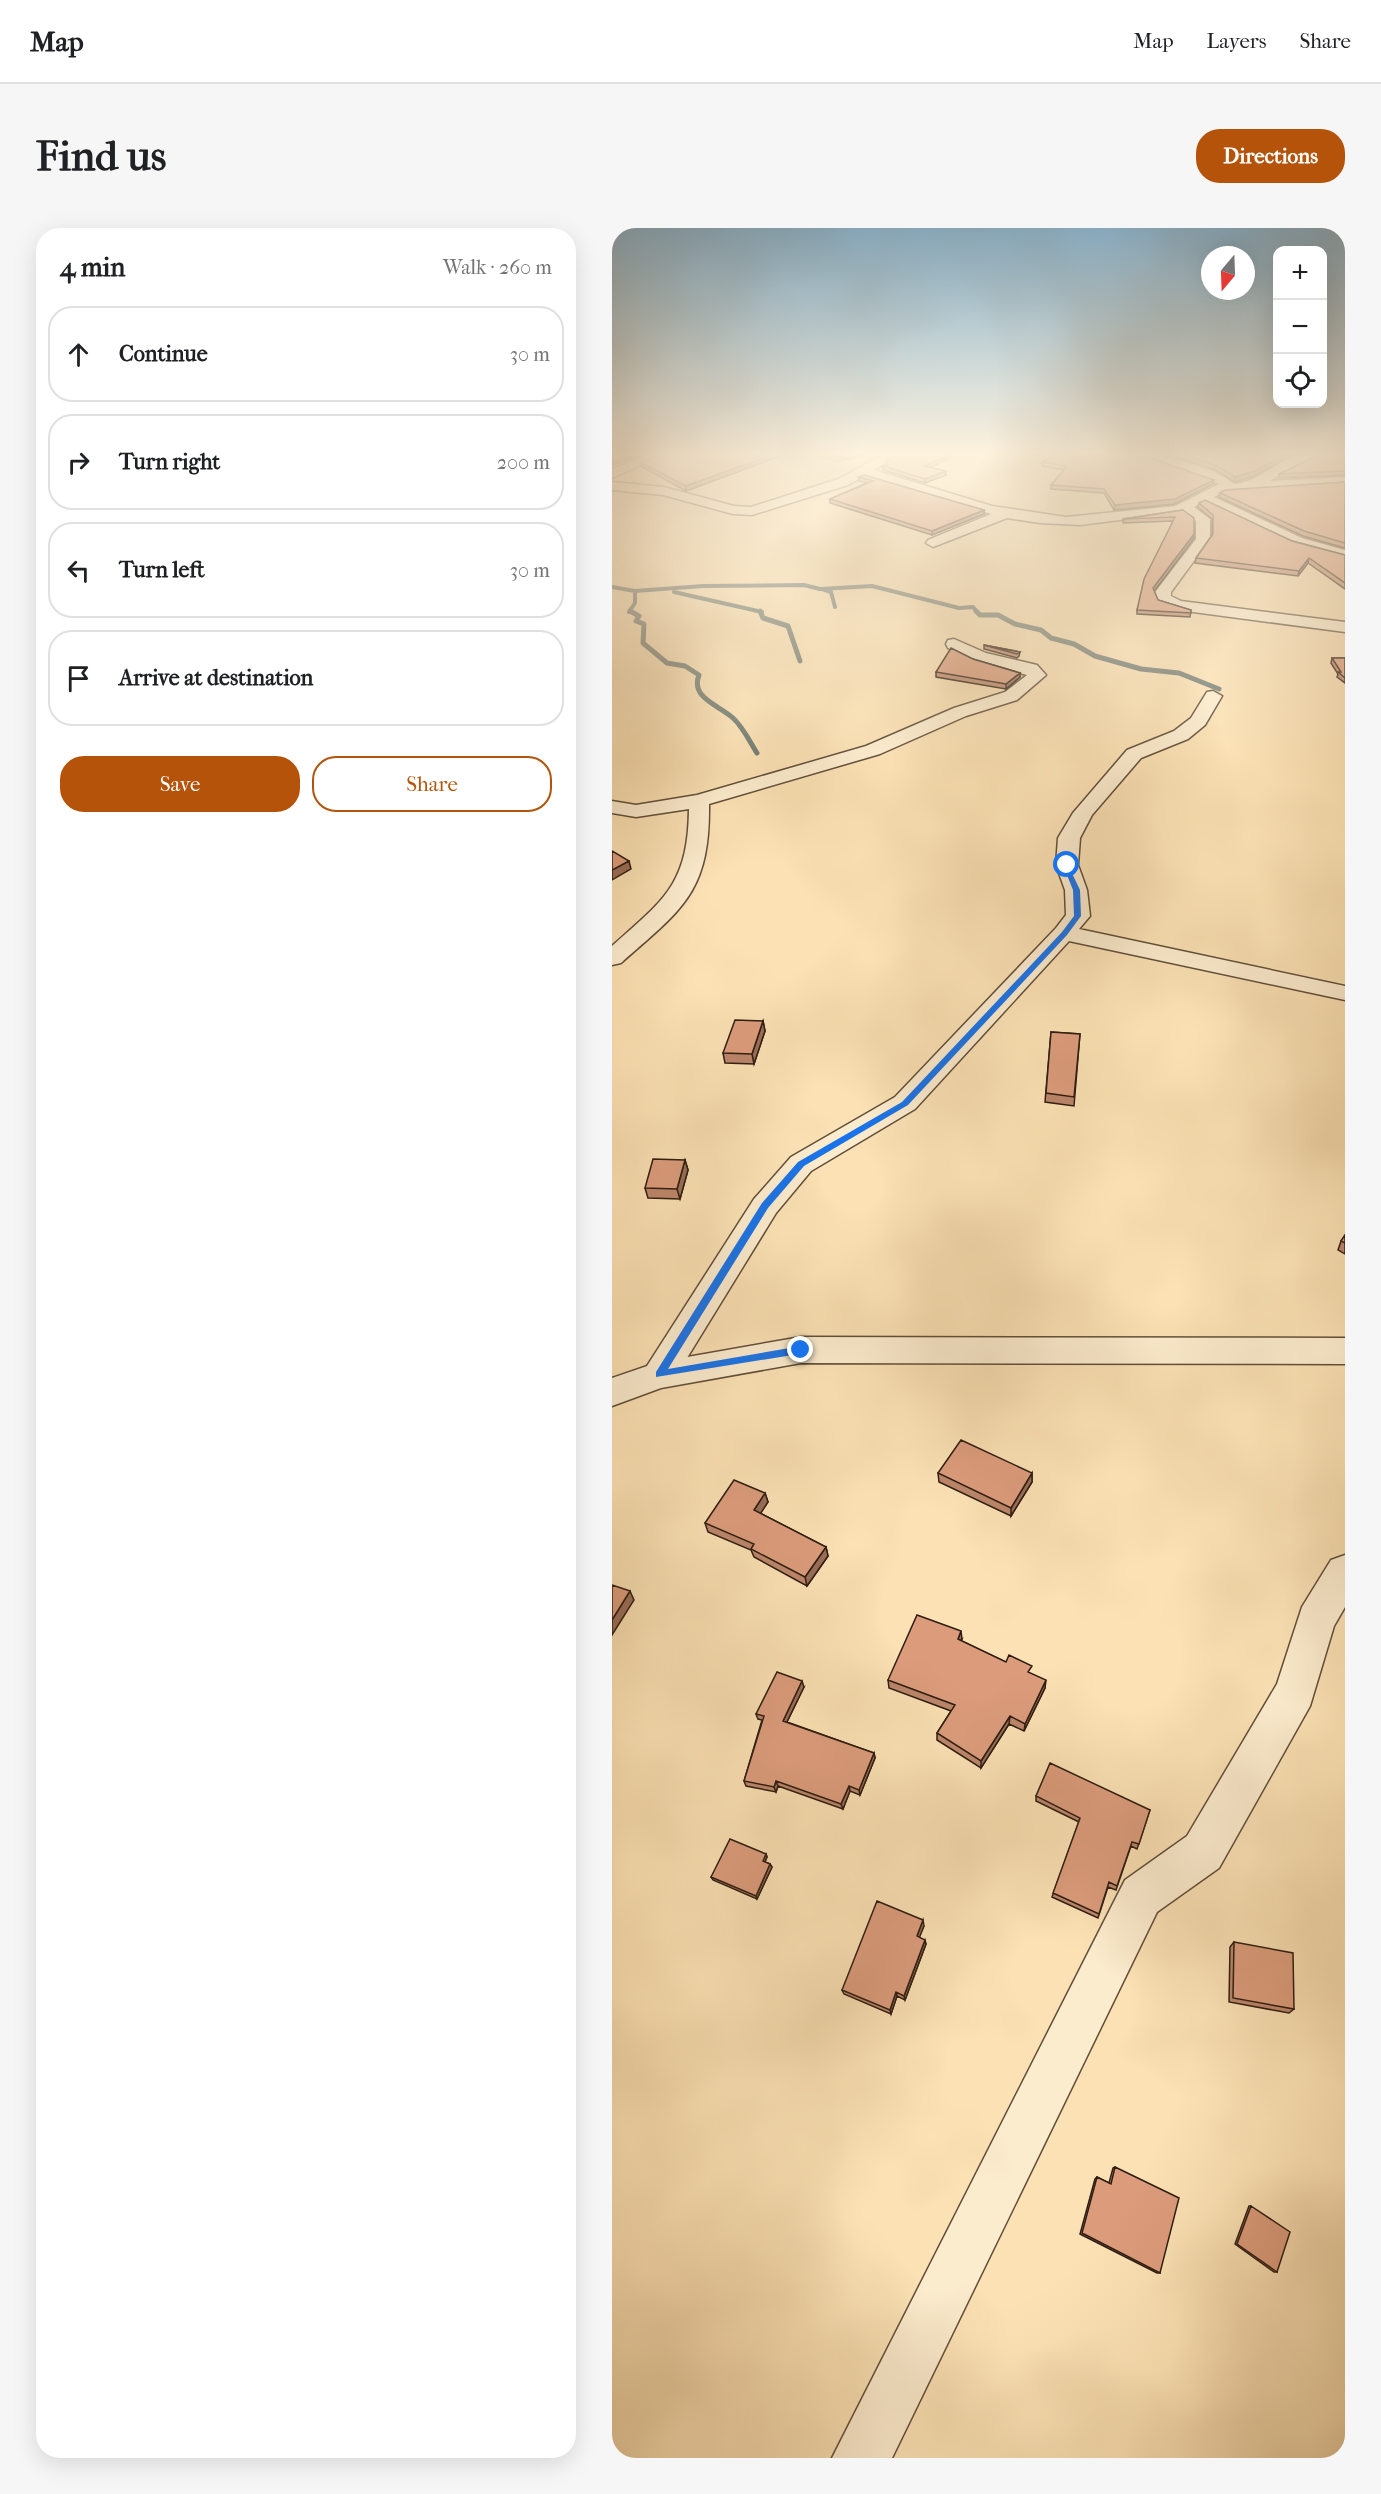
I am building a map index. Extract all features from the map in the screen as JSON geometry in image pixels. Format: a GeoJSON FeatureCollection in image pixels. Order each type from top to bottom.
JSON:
{"type":"FeatureCollection","features":[{"type":"Feature","properties":{"kind":"street"},"geometry":{"type":"LineString","coordinates":[[1189,557],[1163,592],[1164,599],[1179,605],[1345,627]]}},
{"type":"Feature","properties":{"kind":"street"},"geometry":{"type":"LineString","coordinates":[[612,807],[636,811],[699,801],[873,750],[960,712],[1011,696],[1037,675],[1031,669],[966,652],[954,644]]}},
{"type":"Feature","properties":{"kind":"street"},"geometry":{"type":"LineString","coordinates":[[659,1375],[765,1206],[801,1164],[905,1103],[1078,916],[1076,890],[1067,865],[1069,838],[1083,813],[1134,754],[1181,735],[1198,721],[1213,696]]}},
{"type":"Feature","properties":{"kind":"street"},"geometry":{"type":"LineString","coordinates":[[612,958],[675,901],[688,885],[696,864],[699,801]]}},
{"type":"Feature","properties":{"kind":"street"},"geometry":{"type":"LineString","coordinates":[[1064,933],[1345,993]]}},
{"type":"Feature","properties":{"kind":"street"},"geometry":{"type":"LineString","coordinates":[[612,1392],[659,1375],[801,1350],[1345,1351]]}},
{"type":"Feature","properties":{"kind":"street"},"geometry":{"type":"LineString","coordinates":[[861,2458],[1141,1896],[1203,1852],[1295,1692],[1316,1620],[1345,1572]]}},
{"type":"Feature","properties":{"kind":"building"},"geometry":{"type":"Polygon","coordinates":[[[1155,557],[1176,557],[1153,588],[1158,600],[1191,610],[1191,613],[1137,610],[1144,579],[1155,557]]]}},
{"type":"Feature","properties":{"kind":"building"},"geometry":{"type":"Polygon","coordinates":[[[1345,557],[1345,583],[1309,558],[1299,571],[1196,558],[1345,557]]]}},
{"type":"Feature","properties":{"kind":"building"},"geometry":{"type":"Polygon","coordinates":[[[984,645],[1020,652],[1017,654],[984,645]]]}},
{"type":"Feature","properties":{"kind":"building"},"geometry":{"type":"Polygon","coordinates":[[[951,648],[973,659],[1020,673],[1006,684],[936,672],[951,648]]]}},
{"type":"Feature","properties":{"kind":"building"},"geometry":{"type":"Polygon","coordinates":[[[1332,658],[1345,658],[1345,678],[1338,672],[1341,672],[1332,658]]]}},
{"type":"Feature","properties":{"kind":"building"},"geometry":{"type":"Polygon","coordinates":[[[612,851],[629,861],[612,870],[612,851]]]}},
{"type":"Feature","properties":{"kind":"building"},"geometry":{"type":"Polygon","coordinates":[[[735,1020],[763,1021],[752,1054],[723,1053],[735,1020]]]}},
{"type":"Feature","properties":{"kind":"building"},"geometry":{"type":"Polygon","coordinates":[[[1051,1032],[1080,1034],[1074,1097],[1046,1093],[1051,1032]]]}},
{"type":"Feature","properties":{"kind":"building"},"geometry":{"type":"Polygon","coordinates":[[[653,1159],[685,1160],[677,1189],[645,1188],[653,1159]]]}},
{"type":"Feature","properties":{"kind":"building"},"geometry":{"type":"Polygon","coordinates":[[[961,1440],[1032,1473],[1011,1508],[938,1473],[961,1440]]]}},
{"type":"Feature","properties":{"kind":"building"},"geometry":{"type":"Polygon","coordinates":[[[734,1480],[765,1493],[754,1510],[826,1547],[805,1577],[751,1549],[754,1544],[705,1523],[734,1480]]]}},
{"type":"Feature","properties":{"kind":"building"},"geometry":{"type":"Polygon","coordinates":[[[612,1585],[630,1591],[612,1620],[612,1585]]]}},
{"type":"Feature","properties":{"kind":"building"},"geometry":{"type":"Polygon","coordinates":[[[917,1615],[961,1631],[958,1639],[1006,1662],[1009,1655],[1032,1666],[1028,1672],[1046,1680],[1025,1724],[1010,1716],[981,1761],[937,1733],[955,1705],[888,1680],[917,1615]]]}},
{"type":"Feature","properties":{"kind":"building"},"geometry":{"type":"Polygon","coordinates":[[[777,1672],[802,1681],[783,1721],[874,1753],[859,1790],[849,1786],[841,1804],[776,1781],[774,1787],[744,1781],[764,1716],[756,1714],[777,1672]]]}},
{"type":"Feature","properties":{"kind":"building"},"geometry":{"type":"Polygon","coordinates":[[[1050,1763],[1150,1810],[1139,1844],[1132,1842],[1117,1886],[1109,1882],[1099,1914],[1053,1893],[1080,1818],[1036,1796],[1050,1763]]]}},
{"type":"Feature","properties":{"kind":"building"},"geometry":{"type":"Polygon","coordinates":[[[730,1839],[766,1854],[763,1861],[770,1864],[756,1896],[711,1877],[730,1839]]]}},
{"type":"Feature","properties":{"kind":"building"},"geometry":{"type":"Polygon","coordinates":[[[877,1901],[923,1920],[917,1936],[925,1940],[904,1996],[896,1992],[890,2010],[842,1990],[877,1901]]]}},
{"type":"Feature","properties":{"kind":"building"},"geometry":{"type":"Polygon","coordinates":[[[1234,1942],[1293,1953],[1294,2009],[1233,1998],[1234,1942]]]}},
{"type":"Feature","properties":{"kind":"building"},"geometry":{"type":"Polygon","coordinates":[[[1115,2167],[1179,2198],[1160,2273],[1082,2233],[1097,2177],[1111,2184],[1115,2167]]]}},
{"type":"Feature","properties":{"kind":"building"},"geometry":{"type":"Polygon","coordinates":[[[1251,2206],[1290,2232],[1277,2272],[1237,2244],[1251,2206]]]}},
{"type":"Feature","properties":{"kind":"waterway"},"geometry":{"type":"LineString","coordinates":[[635,591],[703,586],[804,585],[820,589],[872,586],[959,608],[973,607],[977,612]]}},
{"type":"Feature","properties":{"kind":"waterway"},"geometry":{"type":"LineString","coordinates":[[612,587],[635,591]]}},
{"type":"Feature","properties":{"kind":"waterway"},"geometry":{"type":"LineString","coordinates":[[822,589],[831,592],[835,607]]}},
{"type":"Feature","properties":{"kind":"waterway"},"geometry":{"type":"LineString","coordinates":[[629,612],[635,603],[635,591]]}},
{"type":"Feature","properties":{"kind":"waterway"},"geometry":{"type":"LineString","coordinates":[[674,592],[760,612]]}},
{"type":"Feature","properties":{"kind":"waterway"},"geometry":{"type":"LineString","coordinates":[[630,611],[639,616],[636,621],[644,624],[643,643],[667,663],[685,666],[699,675],[697,683],[702,695],[737,722],[757,753]]}},
{"type":"Feature","properties":{"kind":"waterway"},"geometry":{"type":"LineString","coordinates":[[760,612],[763,618],[788,626],[800,661]]}},
{"type":"Feature","properties":{"kind":"waterway"},"geometry":{"type":"LineString","coordinates":[[977,612],[980,615],[998,615],[1015,624],[1041,630],[1051,638],[1074,644],[1095,656],[1141,669],[1179,673],[1219,689]]}},
{"type":"Feature","properties":{"kind":"route"},"geometry":{"type":"LineString","coordinates":[[801,1350],[659,1375],[765,1206],[801,1164],[905,1103],[1078,916],[1076,890],[1067,865]]}}]}
